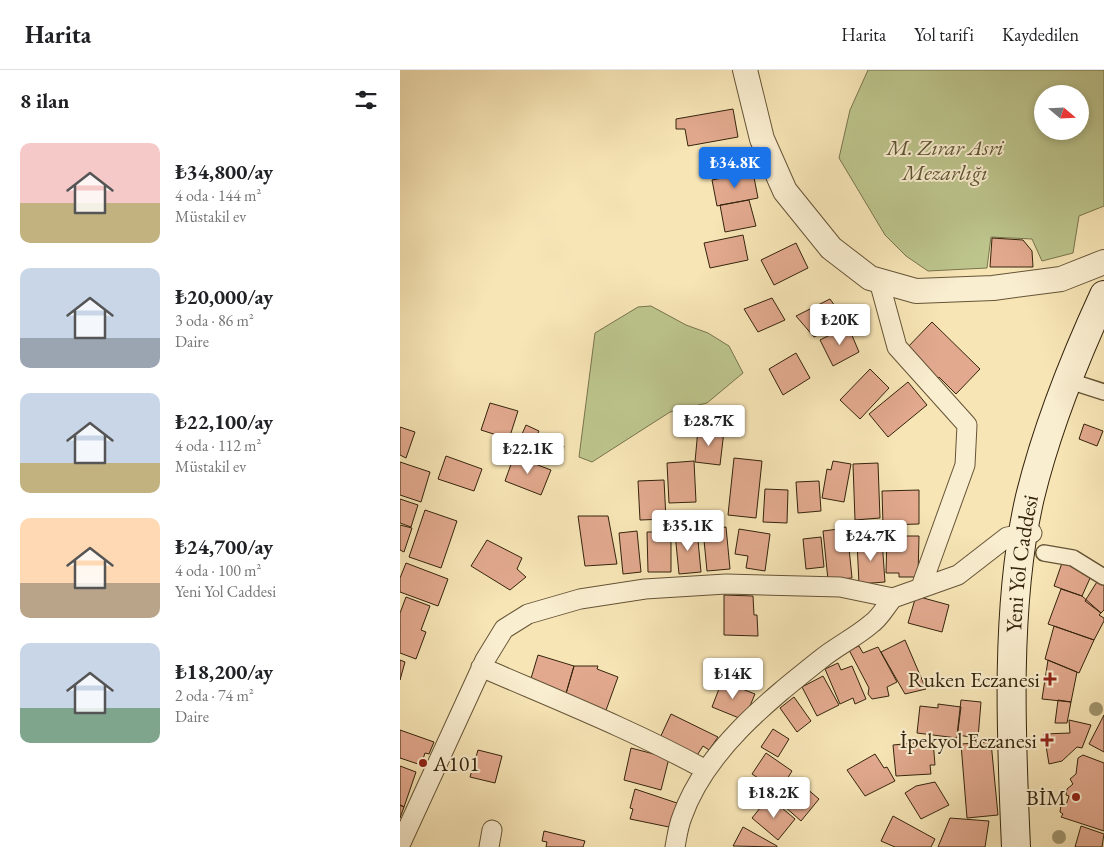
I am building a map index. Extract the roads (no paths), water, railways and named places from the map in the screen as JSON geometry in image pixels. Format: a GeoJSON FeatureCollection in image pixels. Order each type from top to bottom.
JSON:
{"type":"FeatureCollection","features":[{"type":"Feature","properties":{"kind":"main road","name":"Yeni Yol Caddesi"},"geometry":{"type":"LineString","coordinates":[[1027,847],[1022,633],[1034,540],[1030,497],[1052,423],[1076,356],[1104,295]]}},
{"type":"Feature","properties":{"kind":"main road","name":"Yeni Yol Caddesi"},"geometry":{"type":"LineString","coordinates":[[1016,847],[1013,657],[1034,540],[1067,419],[1092,388],[1104,323]]}},
{"type":"Feature","properties":{"kind":"street"},"geometry":{"type":"LineString","coordinates":[[745,70],[762,139],[785,191],[831,248],[870,278],[916,291],[993,288],[1061,279],[1104,262]]}},
{"type":"Feature","properties":{"kind":"street"},"geometry":{"type":"LineString","coordinates":[[879,281],[897,347],[967,425],[965,465],[921,587]]}},
{"type":"Feature","properties":{"kind":"street"},"geometry":{"type":"LineString","coordinates":[[675,847],[681,818],[706,770],[764,707],[823,657],[873,624],[893,598],[958,574],[1007,537],[1034,540],[1073,558],[1104,577]]}},
{"type":"Feature","properties":{"kind":"street"},"geometry":{"type":"LineString","coordinates":[[400,845],[482,667],[504,629],[528,614],[580,599],[645,588],[726,584],[840,587],[893,598]]}},
{"type":"Feature","properties":{"kind":"street"},"geometry":{"type":"LineString","coordinates":[[482,667],[542,694],[564,701],[666,748],[706,770]]}},
{"type":"Feature","properties":{"kind":"place","name":"Ruken Eczanesi"},"geometry":{"type":"Point","coordinates":[1050,679]}},
{"type":"Feature","properties":{"kind":"place","name":"İpekyol Eczanesi"},"geometry":{"type":"Point","coordinates":[1047,740]}},
{"type":"Feature","properties":{"kind":"place","name":"A101"},"geometry":{"type":"Point","coordinates":[423,763]}},
{"type":"Feature","properties":{"kind":"place","name":"BİM"},"geometry":{"type":"Point","coordinates":[1076,797]}},
{"type":"Feature","properties":{"kind":"park label","name":"M. Zırar Asri Mezarlığı"},"geometry":{"type":"Point","coordinates":[945,160]}}]}
